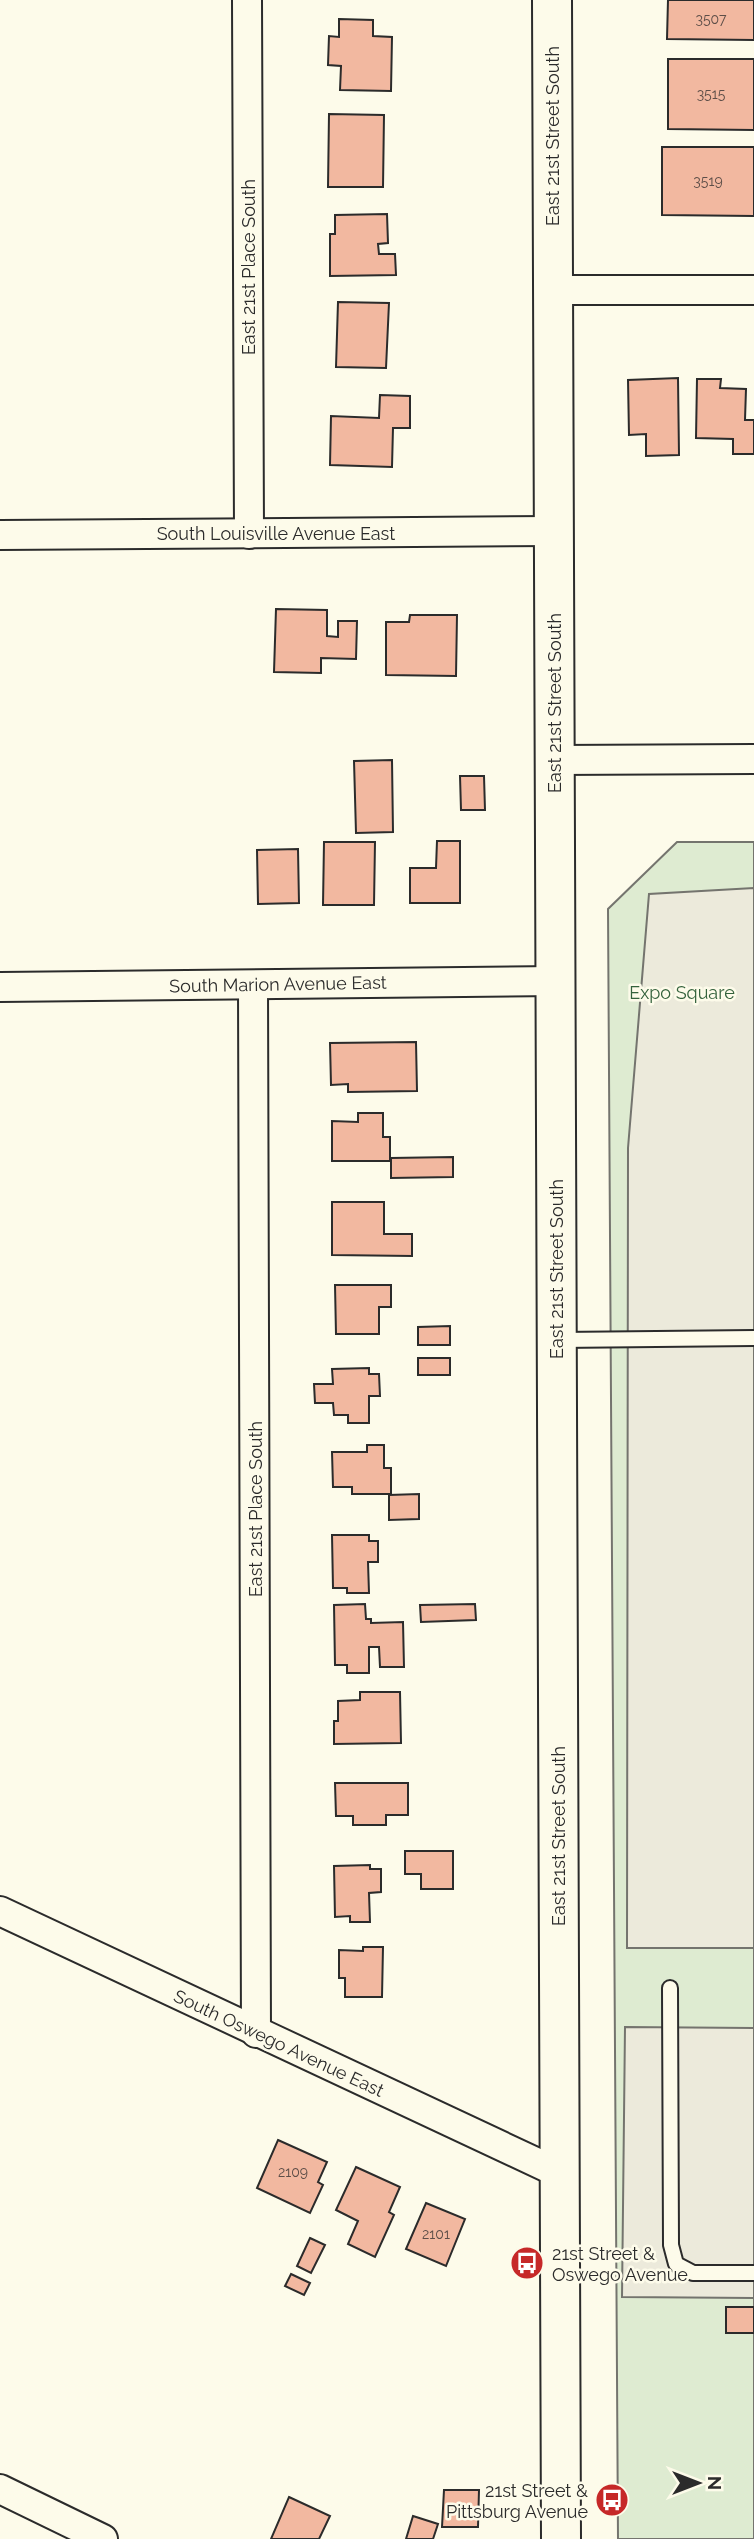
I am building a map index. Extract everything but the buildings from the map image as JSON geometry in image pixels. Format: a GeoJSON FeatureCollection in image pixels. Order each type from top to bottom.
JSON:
{"type":"FeatureCollection","features":[{"type":"Feature","properties":{"kind":"main road","name":"East 21st Street South"},"geometry":{"type":"LineString","coordinates":[[552,0],[561,2539]]}},
{"type":"Feature","properties":{"kind":"street","name":"East 21st Place South"},"geometry":{"type":"LineString","coordinates":[[247,0],[249,534]]}},
{"type":"Feature","properties":{"kind":"street"},"geometry":{"type":"LineString","coordinates":[[552,290],[754,290]]}},
{"type":"Feature","properties":{"kind":"street","name":"South Louisville Avenue East"},"geometry":{"type":"LineString","coordinates":[[0,535],[553,531]]}},
{"type":"Feature","properties":{"kind":"street"},"geometry":{"type":"LineString","coordinates":[[555,760],[754,759]]}},
{"type":"Feature","properties":{"kind":"street","name":"South Marion Avenue East"},"geometry":{"type":"LineString","coordinates":[[0,987],[556,981]]}},
{"type":"Feature","properties":{"kind":"street","name":"East 21st Place South"},"geometry":{"type":"LineString","coordinates":[[253,985],[256,2033]]}},
{"type":"Feature","properties":{"kind":"street","name":"South Oswego Avenue East"},"geometry":{"type":"LineString","coordinates":[[0,1911],[559,2173]]}},
{"type":"Feature","properties":{"kind":"street"},"geometry":{"type":"LineString","coordinates":[[0,2489],[103,2539]]}},
{"type":"Feature","properties":{"kind":"lane"},"geometry":{"type":"LineString","coordinates":[[557,1340],[754,1338]]}},
{"type":"Feature","properties":{"kind":"lane"},"geometry":{"type":"LineString","coordinates":[[670,1988],[671,2245],[676,2264],[693,2273],[754,2273]]}},
{"type":"Feature","properties":{"kind":"green space","name":"Expo Square"},"geometry":{"type":"Polygon","coordinates":[[[677,842],[754,842],[754,2539],[618,2539],[608,909],[677,842]]]}},
{"type":"Feature","properties":{"kind":"shaded area"},"geometry":{"type":"Polygon","coordinates":[[[754,888],[754,1948],[627,1948],[628,1148],[649,894],[754,888]]]}},
{"type":"Feature","properties":{"kind":"shaded area"},"geometry":{"type":"Polygon","coordinates":[[[625,2027],[754,2028],[754,2298],[622,2297],[625,2027]]]}},
{"type":"Feature","properties":{"kind":"place","name":"21st Street & Oswego Avenue"},"geometry":{"type":"Point","coordinates":[527,2263]}},
{"type":"Feature","properties":{"kind":"place","name":"21st Street & Pittsburg Avenue"},"geometry":{"type":"Point","coordinates":[612,2500]}}]}
